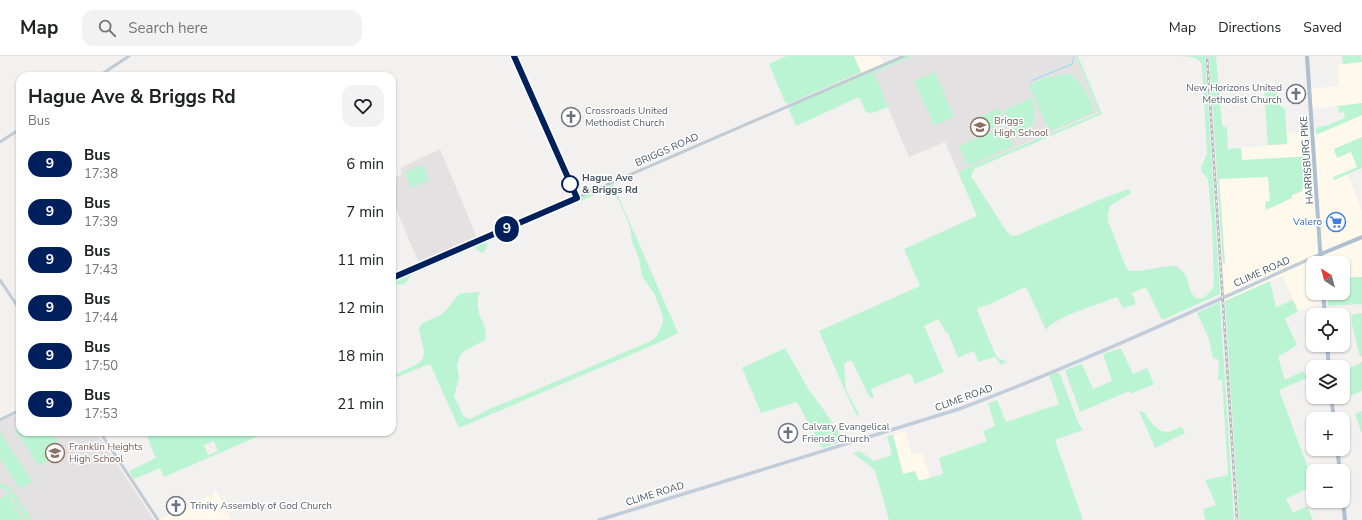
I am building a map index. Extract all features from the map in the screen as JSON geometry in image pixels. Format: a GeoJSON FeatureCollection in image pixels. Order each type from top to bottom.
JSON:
{"type":"FeatureCollection","features":[{"type":"Feature","properties":{"kind":"main road","name":"HARRISBURG PIKE"},"geometry":{"type":"LineString","coordinates":[[1307,56],[1321,254]]}},
{"type":"Feature","properties":{"kind":"main road"},"geometry":{"type":"LineString","coordinates":[[1321,254],[1362,237]]}},
{"type":"Feature","properties":{"kind":"main road","name":"CLIME ROAD"},"geometry":{"type":"LineString","coordinates":[[599,520],[958,409],[1172,320],[1321,254]]}},
{"type":"Feature","properties":{"kind":"main road"},"geometry":{"type":"LineString","coordinates":[[1344,508],[1345,520]]}},
{"type":"Feature","properties":{"kind":"street"},"geometry":{"type":"LineString","coordinates":[[105,72],[129,56]]}},
{"type":"Feature","properties":{"kind":"street"},"geometry":{"type":"LineString","coordinates":[[514,56],[577,198]]}},
{"type":"Feature","properties":{"kind":"street","name":"BRIGGS ROAD"},"geometry":{"type":"LineString","coordinates":[[396,276],[904,56]]}},
{"type":"Feature","properties":{"kind":"street"},"geometry":{"type":"LineString","coordinates":[[0,142],[16,132]]}},
{"type":"Feature","properties":{"kind":"street"},"geometry":{"type":"LineString","coordinates":[[0,280],[16,304]]}},
{"type":"Feature","properties":{"kind":"street"},"geometry":{"type":"LineString","coordinates":[[0,420],[16,412]]}},
{"type":"Feature","properties":{"kind":"street"},"geometry":{"type":"LineString","coordinates":[[103,436],[158,520]]}},
{"type":"Feature","properties":{"kind":"shaded area"},"geometry":{"type":"Polygon","coordinates":[[[854,56],[880,56],[884,66],[863,75],[854,56]]]}},
{"type":"Feature","properties":{"kind":"shaded area","name":"Briggs High School"},"geometry":{"type":"Polygon","coordinates":[[[913,56],[1076,56],[1099,112],[958,172],[945,142],[909,157],[873,73],[913,56]]]}},
{"type":"Feature","properties":{"kind":"shaded area"},"geometry":{"type":"Polygon","coordinates":[[[1362,62],[1362,103],[1309,109],[1307,89],[1339,86],[1337,65],[1362,62]]]}},
{"type":"Feature","properties":{"kind":"shaded area"},"geometry":{"type":"Polygon","coordinates":[[[1362,115],[1362,137],[1334,149],[1351,152],[1357,167],[1334,179],[1348,174],[1362,211],[1362,277],[1350,277],[1350,256],[1306,256],[1306,300],[1328,300],[1298,311],[1283,276],[1225,301],[1223,263],[1225,263],[1219,179],[1268,177],[1270,201],[1292,198],[1292,195],[1302,191],[1242,160],[1241,148],[1287,144],[1287,133],[1315,131],[1316,134],[1362,115]]]}},
{"type":"Feature","properties":{"kind":"shaded area"},"geometry":{"type":"Polygon","coordinates":[[[440,149],[478,240],[420,265],[396,209],[396,177],[402,174],[400,168],[440,149]]]}},
{"type":"Feature","properties":{"kind":"shaded area","name":"Franklin Heights High School"},"geometry":{"type":"Polygon","coordinates":[[[16,414],[16,436],[99,436],[154,520],[0,520],[0,422],[16,414]]]}},
{"type":"Feature","properties":{"kind":"shaded area"},"geometry":{"type":"Polygon","coordinates":[[[905,431],[912,454],[922,452],[930,477],[919,481],[903,474],[893,435],[905,431]]]}},
{"type":"Feature","properties":{"kind":"shaded area"},"geometry":{"type":"Polygon","coordinates":[[[216,490],[231,520],[159,520],[211,495],[216,490]]]}},
{"type":"Feature","properties":{"kind":"green space"},"geometry":{"type":"Polygon","coordinates":[[[787,56],[854,56],[861,72],[788,104],[785,102],[769,64],[787,56]]]}},
{"type":"Feature","properties":{"kind":"green space"},"geometry":{"type":"Polygon","coordinates":[[[907,56],[913,56],[874,73],[888,107],[872,113],[866,112],[859,97],[796,126],[789,110],[790,107],[907,56]]]}},
{"type":"Feature","properties":{"kind":"green space"},"geometry":{"type":"Polygon","coordinates":[[[1076,56],[1078,56],[1102,114],[974,169],[971,176],[1007,232],[1012,236],[1018,235],[1101,199],[1129,189],[1131,193],[1110,206],[1108,214],[1108,221],[1126,267],[1129,271],[1135,271],[1176,266],[1181,269],[1186,276],[1193,295],[1199,299],[1202,298],[1211,291],[1214,285],[1212,222],[1208,179],[1201,171],[1201,167],[1207,154],[1202,65],[1196,58],[1180,56],[1205,56],[1220,294],[1162,320],[1146,287],[1132,293],[1136,304],[1123,308],[1117,297],[1068,315],[1051,325],[1046,330],[1025,287],[990,304],[978,308],[977,310],[995,354],[998,358],[1007,362],[1001,365],[995,357],[978,362],[974,351],[958,358],[948,333],[938,319],[924,326],[944,372],[915,384],[910,373],[871,389],[874,397],[870,398],[852,361],[848,361],[844,364],[846,390],[859,414],[857,416],[819,331],[920,286],[904,249],[977,216],[958,172],[1099,113],[1076,56]]]}},
{"type":"Feature","properties":{"kind":"green space"},"geometry":{"type":"Polygon","coordinates":[[[1209,56],[1216,56],[1222,125],[1227,128],[1228,149],[1241,148],[1242,160],[1311,156],[1313,185],[1303,187],[1302,191],[1292,195],[1292,198],[1266,210],[1265,202],[1270,201],[1268,177],[1219,179],[1225,263],[1223,263],[1209,56]]]}},
{"type":"Feature","properties":{"kind":"green space"},"geometry":{"type":"Polygon","coordinates":[[[1342,56],[1361,56],[1362,62],[1343,64],[1342,56]]]}},
{"type":"Feature","properties":{"kind":"green space"},"geometry":{"type":"Polygon","coordinates":[[[935,72],[954,117],[934,125],[914,81],[935,72]]]}},
{"type":"Feature","properties":{"kind":"green space"},"geometry":{"type":"Polygon","coordinates":[[[1066,74],[1072,75],[1083,87],[1091,102],[1094,112],[1053,130],[1047,127],[1029,85],[1044,78],[1066,74]]]}},
{"type":"Feature","properties":{"kind":"green space"},"geometry":{"type":"Polygon","coordinates":[[[1276,90],[1277,103],[1285,109],[1287,144],[1268,145],[1264,91],[1276,90]]]}},
{"type":"Feature","properties":{"kind":"green space"},"geometry":{"type":"Polygon","coordinates":[[[1032,98],[1035,111],[1033,122],[1027,131],[1016,138],[1005,112],[1006,109],[1032,98]]]}},
{"type":"Feature","properties":{"kind":"green space"},"geometry":{"type":"Polygon","coordinates":[[[1362,103],[1362,115],[1316,135],[1316,129],[1318,127],[1328,125],[1345,118],[1344,112],[1339,113],[1338,106],[1362,103]]]}},
{"type":"Feature","properties":{"kind":"green space"},"geometry":{"type":"Polygon","coordinates":[[[999,108],[1005,123],[985,131],[979,117],[999,108]]]}},
{"type":"Feature","properties":{"kind":"green space"},"geometry":{"type":"Polygon","coordinates":[[[1004,126],[1013,146],[968,166],[959,146],[1004,126]]]}},
{"type":"Feature","properties":{"kind":"green space"},"geometry":{"type":"Polygon","coordinates":[[[1362,137],[1362,168],[1334,180],[1333,177],[1357,167],[1351,152],[1337,158],[1334,149],[1362,137]]]}},
{"type":"Feature","properties":{"kind":"green space"},"geometry":{"type":"Polygon","coordinates":[[[423,165],[429,180],[411,188],[405,172],[423,165]]]}},
{"type":"Feature","properties":{"kind":"green space"},"geometry":{"type":"Polygon","coordinates":[[[613,184],[678,333],[658,343],[459,428],[430,364],[396,377],[396,374],[419,363],[423,358],[424,352],[419,329],[421,324],[442,314],[458,295],[463,293],[480,292],[478,306],[486,334],[485,340],[464,351],[460,356],[457,365],[459,378],[454,396],[463,415],[470,419],[489,409],[649,342],[656,337],[663,323],[663,317],[655,295],[642,276],[639,259],[632,241],[630,227],[619,201],[610,191],[604,191],[487,242],[485,251],[482,253],[475,248],[471,249],[411,275],[403,284],[396,284],[396,278],[410,273],[613,184]]]}},
{"type":"Feature","properties":{"kind":"green space"},"geometry":{"type":"Polygon","coordinates":[[[1350,277],[1362,277],[1362,312],[1361,304],[1328,306],[1328,300],[1350,300],[1350,277]]]}},
{"type":"Feature","properties":{"kind":"green space"},"geometry":{"type":"Polygon","coordinates":[[[1270,281],[1276,307],[1293,300],[1298,311],[1285,319],[1297,345],[1278,357],[1285,380],[1303,371],[1306,378],[1279,390],[1307,464],[1306,489],[1286,499],[1293,513],[1306,506],[1313,520],[1239,520],[1225,301],[1270,281]]]}},
{"type":"Feature","properties":{"kind":"green space"},"geometry":{"type":"Polygon","coordinates":[[[1220,302],[1234,520],[1205,520],[1203,509],[1216,505],[1205,480],[1228,475],[1222,379],[1218,380],[1219,360],[1213,358],[1209,339],[1197,313],[1220,302]]]}},
{"type":"Feature","properties":{"kind":"green space"},"geometry":{"type":"Polygon","coordinates":[[[1362,313],[1362,356],[1360,357],[1352,324],[1352,315],[1362,313]]]}},
{"type":"Feature","properties":{"kind":"green space"},"geometry":{"type":"Polygon","coordinates":[[[785,348],[809,390],[844,441],[822,448],[797,402],[761,413],[742,368],[785,348]]]}},
{"type":"Feature","properties":{"kind":"green space"},"geometry":{"type":"Polygon","coordinates":[[[1121,348],[1133,374],[1147,368],[1154,384],[1131,394],[1129,391],[1080,412],[1065,370],[1082,364],[1093,389],[1112,381],[1103,354],[1121,348]]]}},
{"type":"Feature","properties":{"kind":"green space"},"geometry":{"type":"Polygon","coordinates":[[[1362,362],[1362,391],[1350,396],[1350,368],[1362,362]]]}},
{"type":"Feature","properties":{"kind":"green space"},"geometry":{"type":"Polygon","coordinates":[[[1056,373],[1060,374],[1078,422],[1083,430],[1055,440],[1083,520],[889,520],[875,470],[853,453],[859,451],[874,461],[892,455],[887,436],[893,435],[903,474],[915,471],[919,481],[943,474],[939,458],[987,441],[983,431],[995,426],[988,403],[997,400],[1006,422],[1059,404],[1049,375],[1056,373]]]}},
{"type":"Feature","properties":{"kind":"green space"},"geometry":{"type":"Polygon","coordinates":[[[1139,411],[1144,412],[1153,425],[1161,431],[1169,432],[1182,427],[1185,433],[1155,448],[1139,411]]]}},
{"type":"Feature","properties":{"kind":"green space"},"geometry":{"type":"Polygon","coordinates":[[[1362,411],[1362,432],[1361,432],[1355,414],[1362,411]]]}},
{"type":"Feature","properties":{"kind":"green space"},"geometry":{"type":"Polygon","coordinates":[[[0,432],[32,481],[20,489],[0,458],[0,432]]]}},
{"type":"Feature","properties":{"kind":"green space"},"geometry":{"type":"Polygon","coordinates":[[[20,436],[54,436],[63,451],[39,466],[20,436]]]}},
{"type":"Feature","properties":{"kind":"green space"},"geometry":{"type":"Polygon","coordinates":[[[147,436],[259,436],[164,477],[160,468],[134,479],[129,471],[156,458],[147,436]],[[214,441],[204,445],[208,455],[218,451],[214,441]]]}},
{"type":"Feature","properties":{"kind":"green space"},"geometry":{"type":"Polygon","coordinates":[[[0,483],[11,489],[32,520],[27,520],[8,492],[0,487],[0,483]]]}},
{"type":"Feature","properties":{"kind":"green space"},"geometry":{"type":"Polygon","coordinates":[[[7,494],[24,520],[0,520],[0,499],[7,494]]]}},
{"type":"Feature","properties":{"kind":"waterway"},"geometry":{"type":"LineString","coordinates":[[1031,81],[1072,64],[1074,58],[1073,56]]}},
{"type":"Feature","properties":{"kind":"railway"},"geometry":{"type":"LineString","coordinates":[[1207,56],[1237,520]]}},
{"type":"Feature","properties":{"kind":"bus line","name":"9"},"geometry":{"type":"LineString","coordinates":[[396,276],[577,198],[514,56]]}},
{"type":"Feature","properties":{"kind":"place","name":"New Horizons United Methodist Church"},"geometry":{"type":"Point","coordinates":[1296,94]}},
{"type":"Feature","properties":{"kind":"place","name":"Crossroads United Methodist Church"},"geometry":{"type":"Point","coordinates":[571,117]}},
{"type":"Feature","properties":{"kind":"place","name":"Briggs High School"},"geometry":{"type":"Point","coordinates":[980,127]}},
{"type":"Feature","properties":{"kind":"place","name":"Hague Ave & Briggs Rd"},"geometry":{"type":"Point","coordinates":[570,184]}},
{"type":"Feature","properties":{"kind":"place","name":"Valero"},"geometry":{"type":"Point","coordinates":[1336,222]}},
{"type":"Feature","properties":{"kind":"place","name":"Calvary Evangelical Friends Church"},"geometry":{"type":"Point","coordinates":[788,433]}},
{"type":"Feature","properties":{"kind":"place","name":"Franklin Heights High School"},"geometry":{"type":"Point","coordinates":[55,453]}},
{"type":"Feature","properties":{"kind":"place","name":"Trinity Assembly of God Church"},"geometry":{"type":"Point","coordinates":[176,506]}}]}
